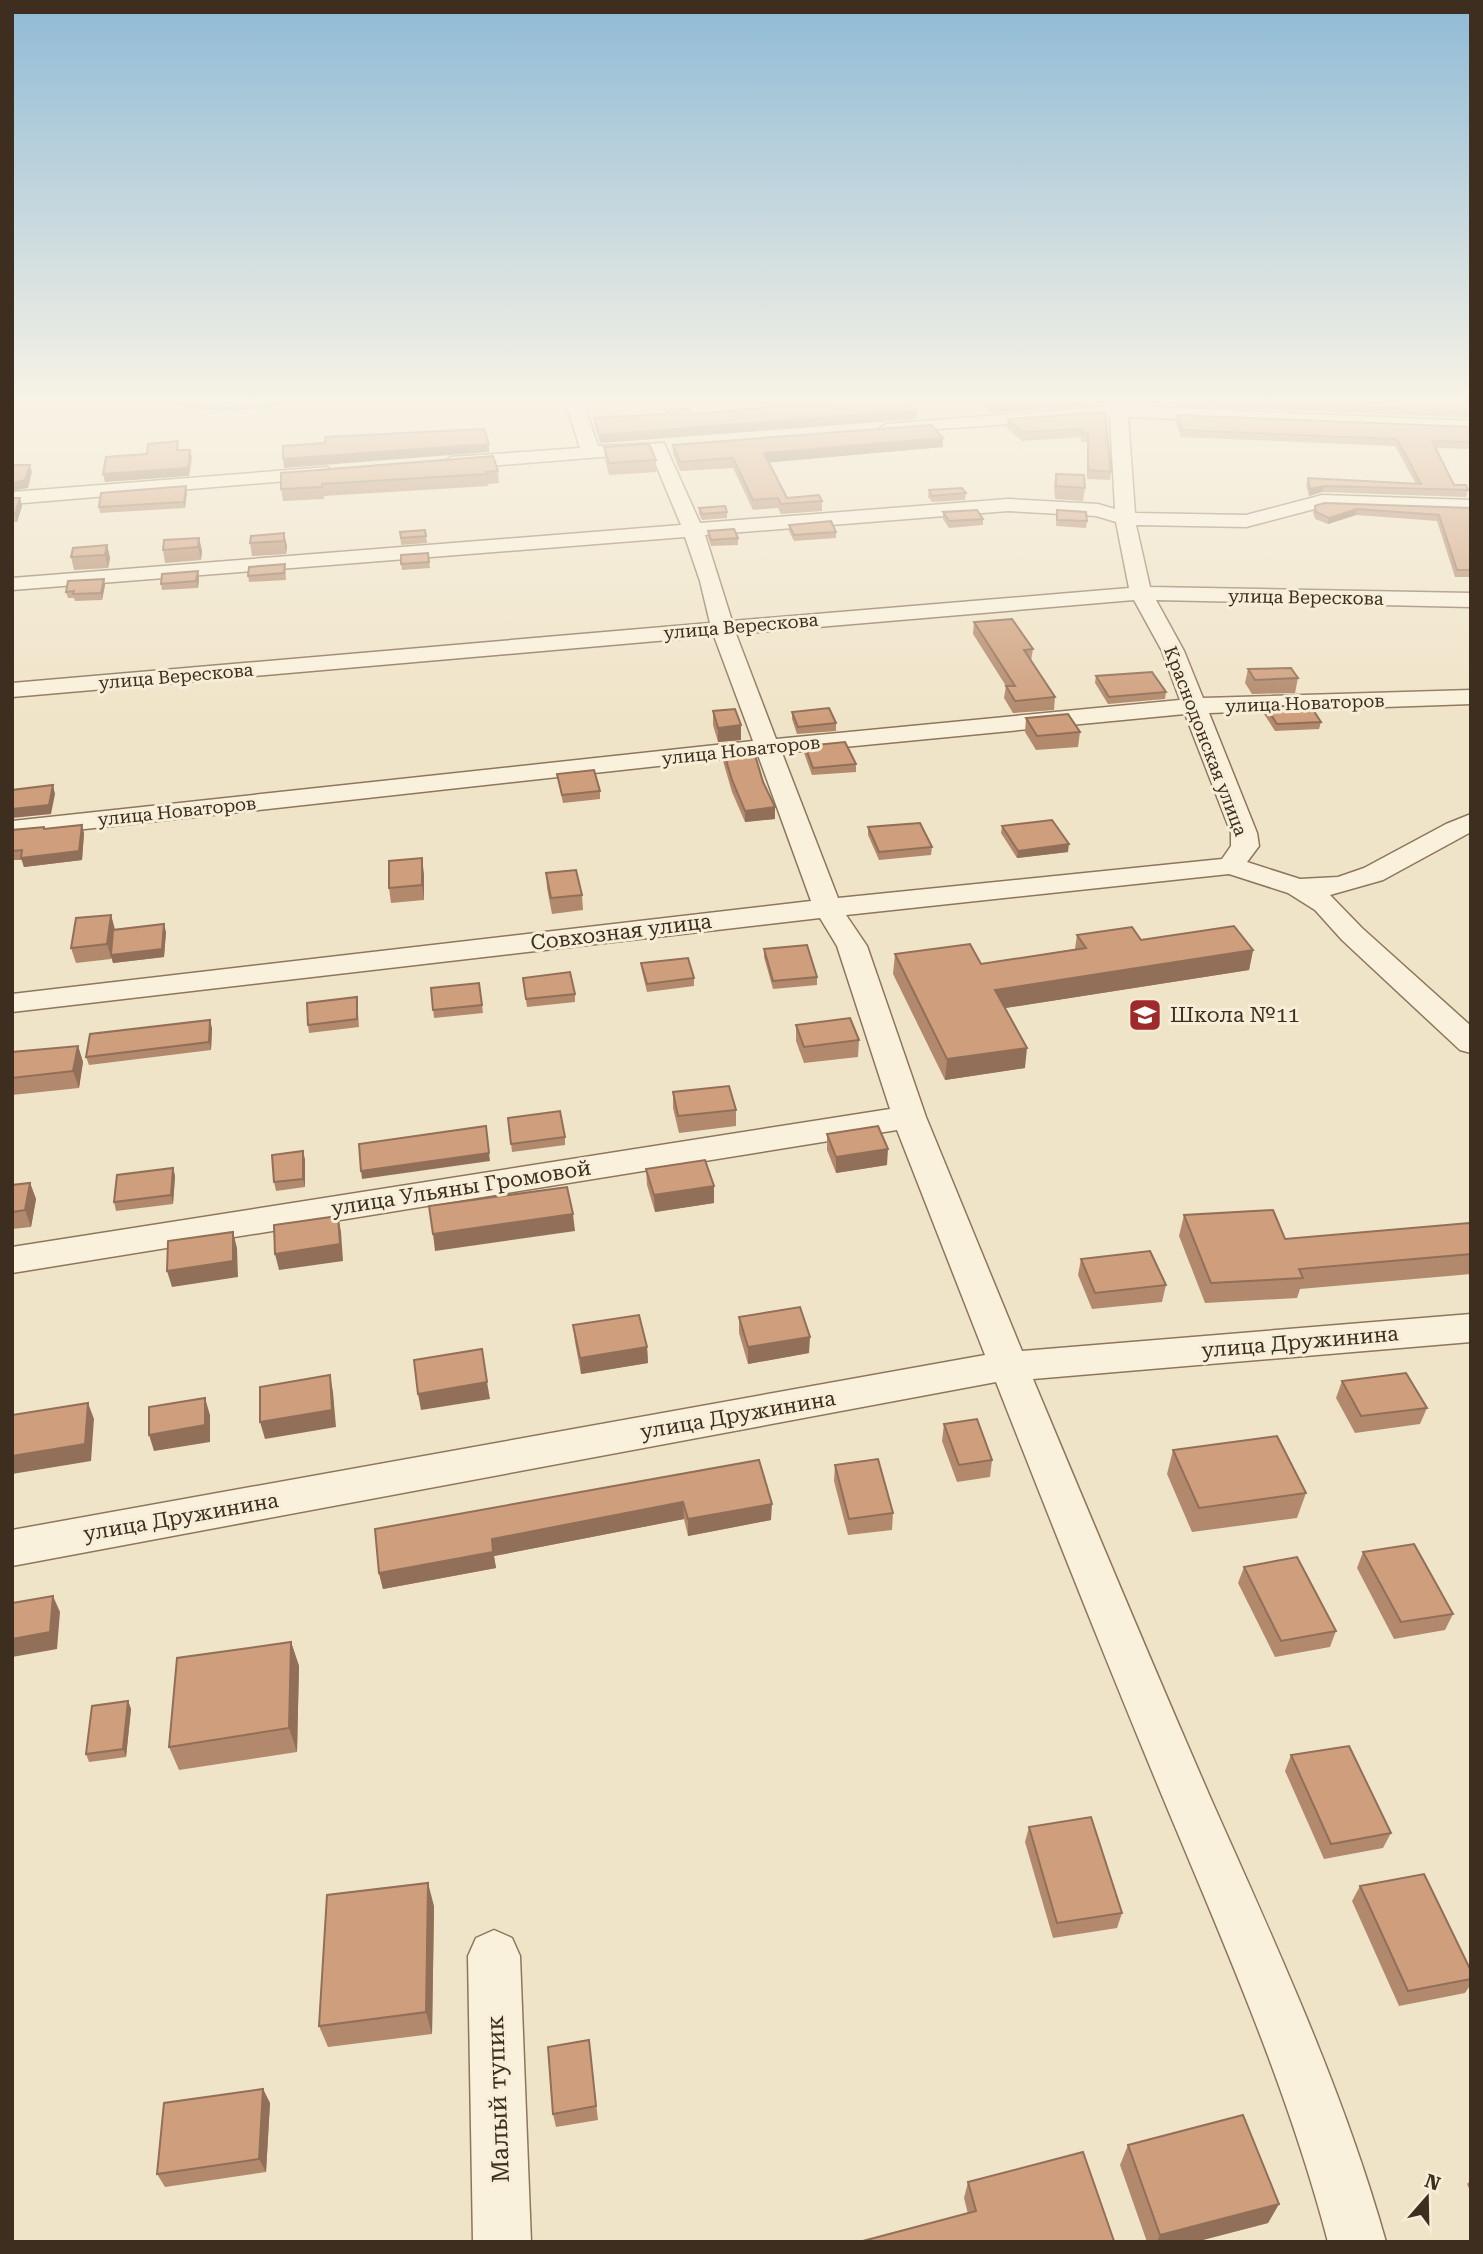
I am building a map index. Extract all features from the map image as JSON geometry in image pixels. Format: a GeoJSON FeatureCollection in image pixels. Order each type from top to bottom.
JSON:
{"type":"FeatureCollection","features":[{"type":"Feature","properties":{"kind":"street"},"geometry":{"type":"LineString","coordinates":[[685,506],[718,601],[722,627],[828,908],[852,946],[909,1117],[1119,1639],[1264,1978],[1341,2183],[1357,2242]]}},
{"type":"Feature","properties":{"kind":"street"},"geometry":{"type":"LineString","coordinates":[[12,584],[993,506]]}},
{"type":"Feature","properties":{"kind":"street"},"geometry":{"type":"LineString","coordinates":[[1029,506],[1098,510],[1125,519],[1246,521],[1302,506]]}},
{"type":"Feature","properties":{"kind":"street","name":"Краснодонская улица"},"geometry":{"type":"LineString","coordinates":[[1125,506],[1142,593],[1173,651],[1244,833],[1245,846],[1231,866],[1298,887],[1325,904],[1352,934],[1471,1044]]}},
{"type":"Feature","properties":{"kind":"street","name":"улица Верескова"},"geometry":{"type":"LineString","coordinates":[[12,690],[1142,593],[1471,600]]}},
{"type":"Feature","properties":{"kind":"street","name":"улица Новаторов"},"geometry":{"type":"LineString","coordinates":[[12,829],[767,747],[1194,706],[1471,697]]}},
{"type":"Feature","properties":{"kind":"street"},"geometry":{"type":"LineString","coordinates":[[1298,887],[1342,885],[1374,873],[1471,822]]}},
{"type":"Feature","properties":{"kind":"street","name":"Совхозная улица"},"geometry":{"type":"LineString","coordinates":[[12,1003],[828,908],[1231,866]]}},
{"type":"Feature","properties":{"kind":"street","name":"улица Ульяны Громовой"},"geometry":{"type":"LineString","coordinates":[[12,1260],[909,1117]]}},
{"type":"Feature","properties":{"kind":"street","name":"улица Дружинина"},"geometry":{"type":"LineString","coordinates":[[12,1548],[1009,1367],[1471,1328]]}},
{"type":"Feature","properties":{"kind":"street","name":"Малый тупик"},"geometry":{"type":"LineString","coordinates":[[494,1955],[502,2242]]}},
{"type":"Feature","properties":{"kind":"building"},"geometry":{"type":"Polygon","coordinates":[[[12,506],[17,506],[15,514],[12,514],[12,506]]]}},
{"type":"Feature","properties":{"kind":"building"},"geometry":{"type":"Polygon","coordinates":[[[725,506],[727,512],[702,514],[699,508],[725,506]]]}},
{"type":"Feature","properties":{"kind":"building"},"geometry":{"type":"Polygon","coordinates":[[[1315,506],[1471,508],[1471,570],[1457,570],[1439,515],[1357,509],[1329,518],[1316,512],[1315,506]]]}},
{"type":"Feature","properties":{"kind":"building"},"geometry":{"type":"Polygon","coordinates":[[[977,510],[983,519],[949,521],[943,512],[977,510]]]}},
{"type":"Feature","properties":{"kind":"building"},"geometry":{"type":"Polygon","coordinates":[[[1057,510],[1086,512],[1087,521],[1057,520],[1057,510]]]}},
{"type":"Feature","properties":{"kind":"building"},"geometry":{"type":"Polygon","coordinates":[[[831,521],[836,532],[794,535],[789,525],[831,521]]]}},
{"type":"Feature","properties":{"kind":"building"},"geometry":{"type":"Polygon","coordinates":[[[734,529],[738,538],[711,540],[708,531],[734,529]]]}},
{"type":"Feature","properties":{"kind":"building"},"geometry":{"type":"Polygon","coordinates":[[[425,530],[426,536],[401,538],[400,532],[425,530]]]}},
{"type":"Feature","properties":{"kind":"building"},"geometry":{"type":"Polygon","coordinates":[[[284,533],[284,541],[250,543],[251,536],[284,533]]]}},
{"type":"Feature","properties":{"kind":"building"},"geometry":{"type":"Polygon","coordinates":[[[199,538],[198,547],[163,550],[164,540],[199,538]]]}},
{"type":"Feature","properties":{"kind":"building"},"geometry":{"type":"Polygon","coordinates":[[[107,545],[105,555],[71,557],[73,548],[107,545]]]}},
{"type":"Feature","properties":{"kind":"building"},"geometry":{"type":"Polygon","coordinates":[[[428,553],[429,562],[401,564],[401,555],[428,553]]]}},
{"type":"Feature","properties":{"kind":"building"},"geometry":{"type":"Polygon","coordinates":[[[285,564],[284,573],[248,576],[249,567],[285,564]]]}},
{"type":"Feature","properties":{"kind":"building"},"geometry":{"type":"Polygon","coordinates":[[[198,571],[196,581],[161,584],[162,574],[198,571]]]}},
{"type":"Feature","properties":{"kind":"building"},"geometry":{"type":"Polygon","coordinates":[[[104,579],[101,593],[66,592],[68,581],[104,579]]]}},
{"type":"Feature","properties":{"kind":"building"},"geometry":{"type":"Polygon","coordinates":[[[1012,619],[1033,649],[1024,650],[1055,697],[1015,701],[1006,686],[1015,686],[974,622],[1012,619]]]}},
{"type":"Feature","properties":{"kind":"building"},"geometry":{"type":"Polygon","coordinates":[[[1291,668],[1298,678],[1255,680],[1248,669],[1291,668]]]}},
{"type":"Feature","properties":{"kind":"building"},"geometry":{"type":"Polygon","coordinates":[[[1152,672],[1166,692],[1109,697],[1096,676],[1152,672]]]}},
{"type":"Feature","properties":{"kind":"building"},"geometry":{"type":"Polygon","coordinates":[[[1310,705],[1321,722],[1277,724],[1266,707],[1310,705]]]}},
{"type":"Feature","properties":{"kind":"building"},"geometry":{"type":"Polygon","coordinates":[[[829,708],[836,723],[798,727],[792,712],[829,708]]]}},
{"type":"Feature","properties":{"kind":"building"},"geometry":{"type":"Polygon","coordinates":[[[735,709],[741,725],[718,728],[713,711],[735,709]]]}},
{"type":"Feature","properties":{"kind":"building"},"geometry":{"type":"Polygon","coordinates":[[[1068,714],[1080,732],[1037,736],[1026,718],[1068,714]]]}},
{"type":"Feature","properties":{"kind":"building"},"geometry":{"type":"Polygon","coordinates":[[[845,742],[856,764],[813,768],[805,746],[845,742]]]}},
{"type":"Feature","properties":{"kind":"building"},"geometry":{"type":"Polygon","coordinates":[[[753,748],[763,782],[775,807],[745,811],[723,750],[753,748]]]}},
{"type":"Feature","properties":{"kind":"building"},"geometry":{"type":"Polygon","coordinates":[[[594,770],[600,791],[562,795],[557,774],[594,770]]]}},
{"type":"Feature","properties":{"kind":"building"},"geometry":{"type":"Polygon","coordinates":[[[53,785],[49,805],[12,809],[12,790],[53,785]]]}},
{"type":"Feature","properties":{"kind":"building"},"geometry":{"type":"Polygon","coordinates":[[[1052,820],[1069,844],[1018,851],[1002,826],[1052,820]]]}},
{"type":"Feature","properties":{"kind":"building"},"geometry":{"type":"Polygon","coordinates":[[[920,823],[932,847],[879,852],[868,827],[920,823]]]}},
{"type":"Feature","properties":{"kind":"building"},"geometry":{"type":"Polygon","coordinates":[[[82,825],[79,851],[21,858],[22,850],[12,851],[12,830],[82,825]]]}},
{"type":"Feature","properties":{"kind":"building"},"geometry":{"type":"Polygon","coordinates":[[[422,858],[422,885],[389,888],[389,861],[422,858]]]}},
{"type":"Feature","properties":{"kind":"building"},"geometry":{"type":"Polygon","coordinates":[[[576,870],[582,895],[551,898],[546,873],[576,870]]]}},
{"type":"Feature","properties":{"kind":"building"},"geometry":{"type":"Polygon","coordinates":[[[111,915],[107,944],[71,948],[76,918],[111,915]]]}},
{"type":"Feature","properties":{"kind":"building"},"geometry":{"type":"Polygon","coordinates":[[[164,924],[162,949],[111,955],[113,930],[164,924]]]}},
{"type":"Feature","properties":{"kind":"building"},"geometry":{"type":"Polygon","coordinates":[[[1234,926],[1253,950],[995,990],[1027,1048],[947,1059],[895,954],[970,944],[981,964],[1086,948],[1077,935],[1132,927],[1141,940],[1234,926]]]}},
{"type":"Feature","properties":{"kind":"building"},"geometry":{"type":"Polygon","coordinates":[[[807,945],[817,977],[773,981],[764,949],[807,945]]]}},
{"type":"Feature","properties":{"kind":"building"},"geometry":{"type":"Polygon","coordinates":[[[688,958],[694,978],[647,984],[641,963],[688,958]]]}},
{"type":"Feature","properties":{"kind":"building"},"geometry":{"type":"Polygon","coordinates":[[[570,972],[575,994],[526,999],[523,978],[570,972]]]}},
{"type":"Feature","properties":{"kind":"building"},"geometry":{"type":"Polygon","coordinates":[[[479,983],[482,1005],[433,1010],[431,988],[479,983]]]}},
{"type":"Feature","properties":{"kind":"building"},"geometry":{"type":"Polygon","coordinates":[[[357,997],[357,1019],[308,1025],[307,1003],[357,997]]]}},
{"type":"Feature","properties":{"kind":"building"},"geometry":{"type":"Polygon","coordinates":[[[850,1018],[859,1040],[804,1047],[796,1025],[850,1018]]]}},
{"type":"Feature","properties":{"kind":"building"},"geometry":{"type":"Polygon","coordinates":[[[210,1020],[209,1042],[86,1057],[90,1034],[210,1020]]]}},
{"type":"Feature","properties":{"kind":"building"},"geometry":{"type":"Polygon","coordinates":[[[78,1046],[73,1071],[12,1078],[12,1052],[78,1046]]]}},
{"type":"Feature","properties":{"kind":"building"},"geometry":{"type":"Polygon","coordinates":[[[729,1086],[736,1110],[678,1116],[673,1092],[729,1086]]]}},
{"type":"Feature","properties":{"kind":"building"},"geometry":{"type":"Polygon","coordinates":[[[560,1111],[565,1137],[511,1144],[508,1118],[560,1111]]]}},
{"type":"Feature","properties":{"kind":"building"},"geometry":{"type":"Polygon","coordinates":[[[486,1126],[489,1153],[361,1171],[359,1144],[486,1126]]]}},
{"type":"Feature","properties":{"kind":"building"},"geometry":{"type":"Polygon","coordinates":[[[878,1126],[888,1149],[836,1157],[827,1134],[878,1126]]]}},
{"type":"Feature","properties":{"kind":"building"},"geometry":{"type":"Polygon","coordinates":[[[303,1151],[303,1179],[274,1182],[272,1155],[303,1151]]]}},
{"type":"Feature","properties":{"kind":"building"},"geometry":{"type":"Polygon","coordinates":[[[705,1160],[714,1186],[654,1195],[646,1169],[705,1160]]]}},
{"type":"Feature","properties":{"kind":"building"},"geometry":{"type":"Polygon","coordinates":[[[173,1168],[171,1195],[114,1202],[117,1175],[173,1168]]]}},
{"type":"Feature","properties":{"kind":"building"},"geometry":{"type":"Polygon","coordinates":[[[30,1183],[25,1210],[12,1212],[12,1185],[30,1183]]]}},
{"type":"Feature","properties":{"kind":"building"},"geometry":{"type":"Polygon","coordinates":[[[567,1187],[573,1214],[433,1234],[429,1206],[567,1187]]]}},
{"type":"Feature","properties":{"kind":"building"},"geometry":{"type":"Polygon","coordinates":[[[1273,1210],[1285,1239],[1469,1223],[1471,1254],[1299,1269],[1303,1278],[1211,1283],[1184,1215],[1273,1210]]]}},
{"type":"Feature","properties":{"kind":"building"},"geometry":{"type":"Polygon","coordinates":[[[338,1216],[340,1244],[275,1254],[274,1225],[338,1216]]]}},
{"type":"Feature","properties":{"kind":"building"},"geometry":{"type":"Polygon","coordinates":[[[233,1232],[233,1261],[167,1271],[168,1241],[233,1232]]]}},
{"type":"Feature","properties":{"kind":"building"},"geometry":{"type":"Polygon","coordinates":[[[1150,1251],[1166,1285],[1095,1293],[1081,1259],[1150,1251]]]}},
{"type":"Feature","properties":{"kind":"building"},"geometry":{"type":"Polygon","coordinates":[[[800,1307],[810,1337],[748,1347],[739,1317],[800,1307]]]}},
{"type":"Feature","properties":{"kind":"building"},"geometry":{"type":"Polygon","coordinates":[[[639,1315],[647,1347],[580,1358],[573,1325],[639,1315]]]}},
{"type":"Feature","properties":{"kind":"building"},"geometry":{"type":"Polygon","coordinates":[[[482,1349],[487,1382],[418,1394],[414,1360],[482,1349]]]}},
{"type":"Feature","properties":{"kind":"building"},"geometry":{"type":"Polygon","coordinates":[[[1406,1373],[1427,1408],[1361,1416],[1342,1381],[1406,1373]]]}},
{"type":"Feature","properties":{"kind":"building"},"geometry":{"type":"Polygon","coordinates":[[[330,1375],[332,1410],[260,1422],[260,1387],[330,1375]]]}},
{"type":"Feature","properties":{"kind":"building"},"geometry":{"type":"Polygon","coordinates":[[[205,1398],[205,1425],[149,1435],[149,1407],[205,1398]]]}},
{"type":"Feature","properties":{"kind":"building"},"geometry":{"type":"Polygon","coordinates":[[[88,1403],[85,1444],[12,1456],[12,1415],[88,1403]]]}},
{"type":"Feature","properties":{"kind":"building"},"geometry":{"type":"Polygon","coordinates":[[[977,1419],[992,1460],[959,1465],[944,1424],[977,1419]]]}},
{"type":"Feature","properties":{"kind":"building"},"geometry":{"type":"Polygon","coordinates":[[[1277,1436],[1306,1493],[1199,1508],[1173,1450],[1277,1436]]]}},
{"type":"Feature","properties":{"kind":"building"},"geometry":{"type":"Polygon","coordinates":[[[878,1459],[893,1513],[849,1519],[835,1465],[878,1459]]]}},
{"type":"Feature","properties":{"kind":"building"},"geometry":{"type":"Polygon","coordinates":[[[759,1460],[772,1504],[688,1519],[683,1502],[492,1539],[493,1552],[379,1573],[375,1529],[759,1460]]]}},
{"type":"Feature","properties":{"kind":"building"},"geometry":{"type":"Polygon","coordinates":[[[1414,1544],[1453,1614],[1401,1622],[1363,1552],[1414,1544]]]}},
{"type":"Feature","properties":{"kind":"building"},"geometry":{"type":"Polygon","coordinates":[[[1297,1557],[1336,1631],[1281,1641],[1244,1567],[1297,1557]]]}},
{"type":"Feature","properties":{"kind":"building"},"geometry":{"type":"Polygon","coordinates":[[[53,1596],[50,1632],[12,1639],[12,1603],[53,1596]]]}},
{"type":"Feature","properties":{"kind":"building"},"geometry":{"type":"Polygon","coordinates":[[[291,1642],[289,1728],[169,1747],[177,1658],[291,1642]]]}},
{"type":"Feature","properties":{"kind":"building"},"geometry":{"type":"Polygon","coordinates":[[[128,1701],[123,1749],[86,1754],[92,1706],[128,1701]]]}},
{"type":"Feature","properties":{"kind":"building"},"geometry":{"type":"Polygon","coordinates":[[[1349,1746],[1391,1833],[1331,1844],[1291,1755],[1349,1746]]]}},
{"type":"Feature","properties":{"kind":"building"},"geometry":{"type":"Polygon","coordinates":[[[1091,1817],[1122,1913],[1057,1923],[1029,1827],[1091,1817]]]}},
{"type":"Feature","properties":{"kind":"building"},"geometry":{"type":"Polygon","coordinates":[[[1424,1874],[1471,1971],[1471,1979],[1408,1991],[1360,1886],[1424,1874]]]}},
{"type":"Feature","properties":{"kind":"building"},"geometry":{"type":"Polygon","coordinates":[[[428,1883],[426,2012],[319,2026],[327,1895],[428,1883]]]}},
{"type":"Feature","properties":{"kind":"building"},"geometry":{"type":"Polygon","coordinates":[[[589,2040],[596,2106],[553,2114],[548,2047],[589,2040]]]}},
{"type":"Feature","properties":{"kind":"building"},"geometry":{"type":"Polygon","coordinates":[[[263,2089],[259,2159],[157,2174],[164,2103],[263,2089]]]}},
{"type":"Feature","properties":{"kind":"building"},"geometry":{"type":"Polygon","coordinates":[[[1243,2115],[1279,2204],[1160,2235],[1128,2145],[1243,2115]]]}},
{"type":"Feature","properties":{"kind":"building"},"geometry":{"type":"Polygon","coordinates":[[[1083,2152],[1114,2241],[859,2242],[976,2211],[968,2182],[1083,2152]]]}},
{"type":"Feature","properties":{"kind":"place","name":"Школа №11"},"geometry":{"type":"Point","coordinates":[1145,1015]}}]}
